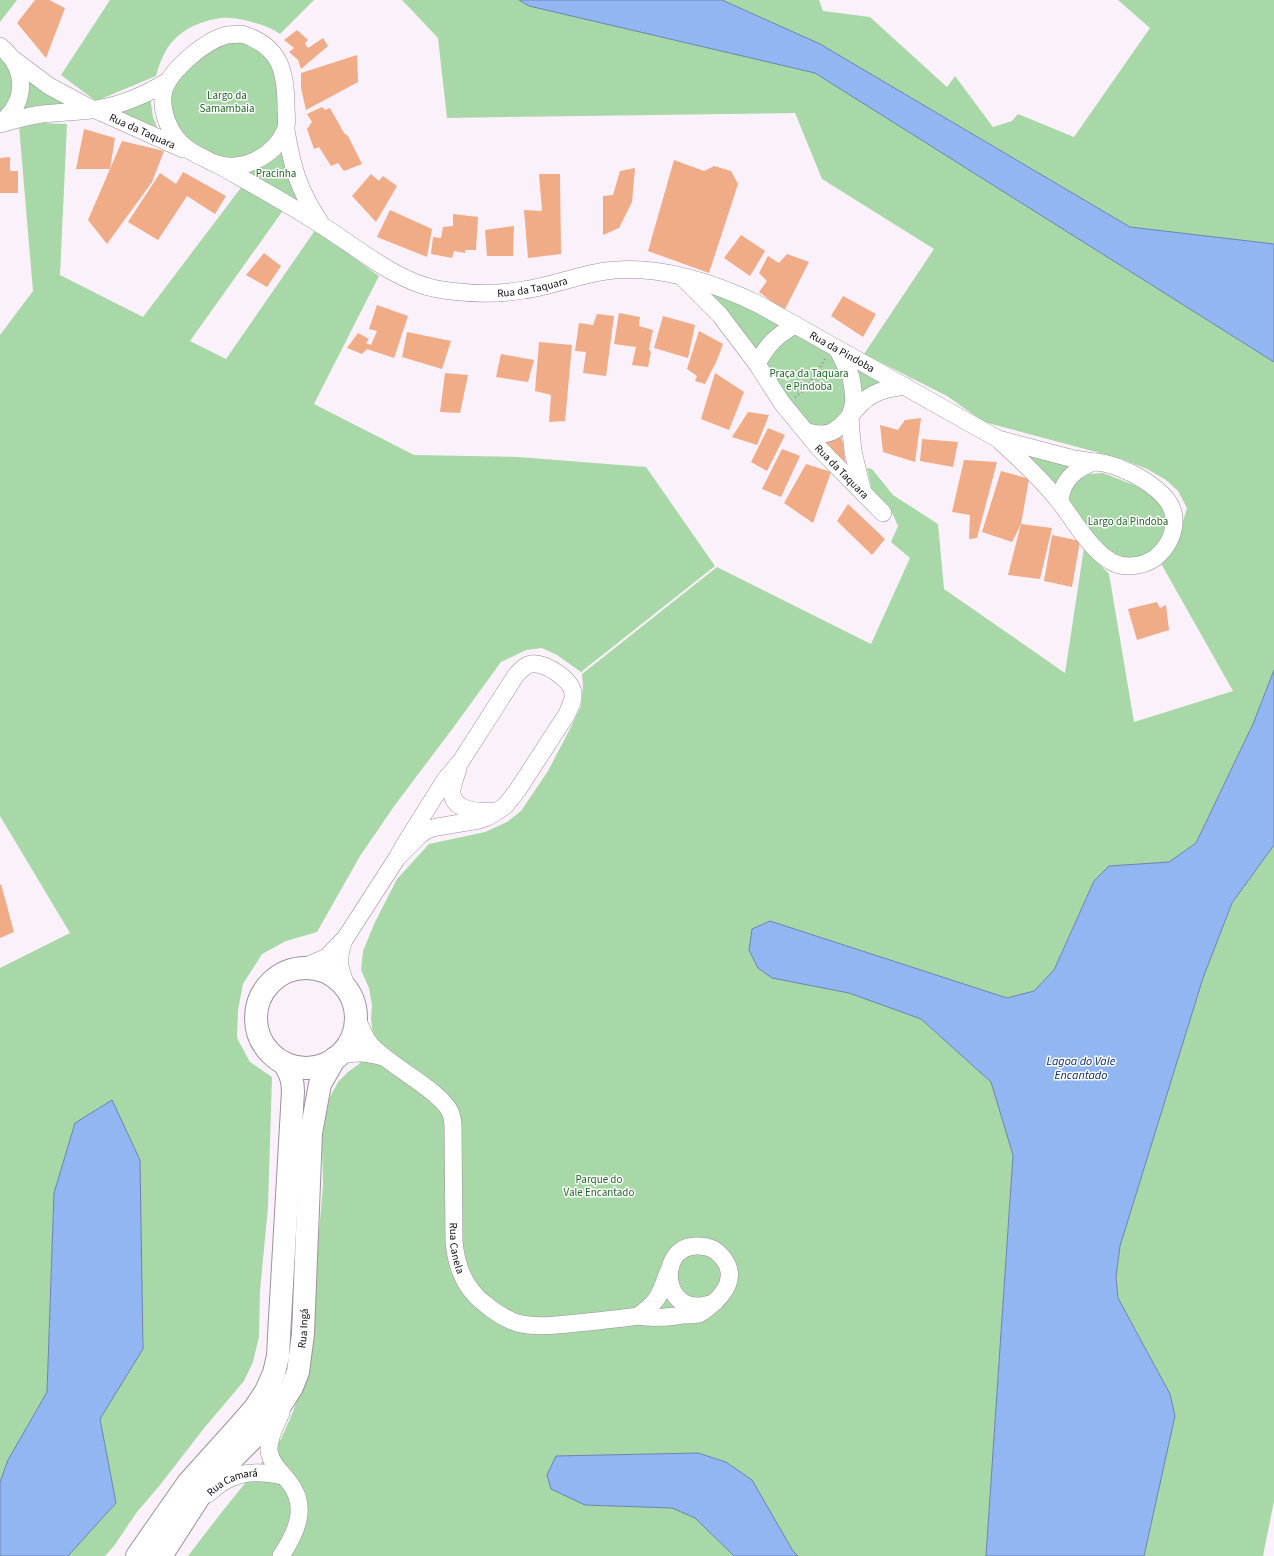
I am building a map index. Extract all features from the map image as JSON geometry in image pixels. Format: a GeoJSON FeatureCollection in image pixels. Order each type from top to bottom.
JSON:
{"type":"FeatureCollection","features":[{"type":"Feature","properties":{"kind":"street"},"geometry":{"type":"LineString","coordinates":[[286,130],[279,142],[270,152],[257,160],[232,166],[217,164],[190,152],[178,140],[170,128],[166,117],[163,104],[164,91],[168,81],[195,52],[210,42],[226,35],[242,34],[256,38],[268,47],[276,56],[285,78],[286,130],[294,169],[300,188],[322,226]]}},
{"type":"Feature","properties":{"kind":"street","name":"Rua da Taquara"},"geometry":{"type":"LineString","coordinates":[[0,46],[13,59],[49,86],[94,110],[190,152]]}},
{"type":"Feature","properties":{"kind":"street"},"geometry":{"type":"LineString","coordinates":[[0,124],[7,118],[19,98],[21,86],[20,77],[13,59]]}},
{"type":"Feature","properties":{"kind":"street","name":"Rua da Taquara"},"geometry":{"type":"LineString","coordinates":[[0,124],[35,115],[94,110],[120,103],[152,91],[168,81]]}},
{"type":"Feature","properties":{"kind":"street","name":"Rua da Taquara"},"geometry":{"type":"LineString","coordinates":[[217,164],[288,204],[374,260],[405,278],[435,289],[466,293],[498,293],[525,290],[607,271],[656,272],[681,277],[720,315],[756,364],[782,403],[819,448],[862,490]]}},
{"type":"Feature","properties":{"kind":"street","name":"Rua da Pindoba"},"geometry":{"type":"LineString","coordinates":[[681,277],[702,282],[734,293],[758,304],[998,440],[1034,473],[1060,502],[1093,545],[1104,557],[1113,563],[1126,566],[1139,565],[1151,560],[1162,552],[1169,542],[1174,530],[1172,507],[1165,497],[1152,485],[1133,474],[1113,466],[1067,457],[998,440]]}},
{"type":"Feature","properties":{"kind":"street"},"geometry":{"type":"LineString","coordinates":[[756,364],[772,341],[781,333],[795,325]]}},
{"type":"Feature","properties":{"kind":"street","name":"Rua da Taquara"},"geometry":{"type":"LineString","coordinates":[[836,348],[848,371],[853,390],[854,402],[850,416],[853,451],[862,490]]}},
{"type":"Feature","properties":{"kind":"street","name":"Rua da Taquara"},"geometry":{"type":"LineString","coordinates":[[805,431],[816,434],[824,434],[839,427],[863,402],[876,394],[889,388],[905,386]]}},
{"type":"Feature","properties":{"kind":"street"},"geometry":{"type":"LineString","coordinates":[[1060,502],[1060,492],[1065,483],[1081,467],[1094,462]]}},
{"type":"Feature","properties":{"kind":"street"},"geometry":{"type":"LineString","coordinates":[[862,490],[883,513]]}},
{"type":"Feature","properties":{"kind":"street"},"geometry":{"type":"LineString","coordinates":[[302,968],[327,956],[346,936],[397,858],[445,780],[461,761],[516,675],[530,664],[538,664],[545,666],[567,681],[573,694],[572,703],[567,714],[506,806],[479,820],[429,829],[421,834],[397,858]]}},
{"type":"Feature","properties":{"kind":"street"},"geometry":{"type":"LineString","coordinates":[[461,761],[452,793],[455,802],[470,811],[498,811]]}},
{"type":"Feature","properties":{"kind":"street"},"geometry":{"type":"LineString","coordinates":[[346,936],[339,958],[340,968],[354,1005],[355,1013],[355,1025],[352,1037],[346,1047],[336,1057],[324,1064],[311,1068],[297,1067],[284,1063],[273,1056],[258,1035],[256,1022],[257,1009],[261,996],[268,985],[278,976],[290,970],[302,968],[323,970],[340,981],[348,990]]}},
{"type":"Feature","properties":{"kind":"street","name":"Rua Canela"},"geometry":{"type":"LineString","coordinates":[[355,1013],[370,1044],[383,1058],[444,1102],[451,1113],[453,1126],[455,1257],[468,1286],[477,1298],[502,1317],[518,1323],[529,1324],[553,1325],[638,1316],[650,1319],[698,1314],[715,1302],[725,1291],[729,1276],[728,1266],[716,1251],[706,1246],[687,1248],[678,1254],[672,1261],[656,1300],[651,1307],[638,1316]]}},
{"type":"Feature","properties":{"kind":"street","name":"Rua Canela"},"geometry":{"type":"LineString","coordinates":[[336,1057],[355,1052],[365,1052],[383,1058]]}},
{"type":"Feature","properties":{"kind":"street","name":"Rua Ingá"},"geometry":{"type":"LineString","coordinates":[[162,1556],[208,1483],[264,1427],[292,1387],[298,1372],[303,1334],[314,1112],[320,1084],[336,1057]]}},
{"type":"Feature","properties":{"kind":"street","name":"Rua Ingá"},"geometry":{"type":"LineString","coordinates":[[137,1556],[188,1483],[255,1408],[266,1391],[274,1373],[278,1356],[293,1091],[293,1082],[284,1063]]}},
{"type":"Feature","properties":{"kind":"street"},"geometry":{"type":"LineString","coordinates":[[669,1271],[668,1281],[672,1290],[678,1298],[686,1304],[696,1307],[706,1306],[715,1302]]}},
{"type":"Feature","properties":{"kind":"street"},"geometry":{"type":"LineString","coordinates":[[281,1556],[296,1530],[299,1517],[298,1504],[289,1482],[273,1462],[270,1452],[270,1444],[272,1434],[292,1387]]}},
{"type":"Feature","properties":{"kind":"street","name":"Rua Camará"},"geometry":{"type":"LineString","coordinates":[[190,1512],[213,1489],[224,1481],[240,1474],[267,1472],[283,1476]]}},
{"type":"Feature","properties":{"kind":"path"},"geometry":{"type":"LineString","coordinates":[[782,403],[800,394],[807,388],[836,348]]}},
{"type":"Feature","properties":{"kind":"green space"},"geometry":{"type":"Polygon","coordinates":[[[0,0],[17,0],[0,22],[0,0]]]}},
{"type":"Feature","properties":{"kind":"green space"},"geometry":{"type":"Polygon","coordinates":[[[110,0],[314,0],[280,34],[260,24],[235,18],[215,19],[192,26],[182,32],[170,44],[162,59],[156,76],[96,101],[61,75],[110,0]]]}},
{"type":"Feature","properties":{"kind":"green space","name":"Parque do Vale Encantado"},"geometry":{"type":"Polygon","coordinates":[[[402,0],[519,0],[529,6],[815,73],[1274,362],[1274,670],[1253,724],[1196,843],[1169,862],[1109,866],[1094,881],[1054,970],[1034,991],[1007,998],[770,921],[752,929],[750,950],[758,968],[772,978],[849,993],[921,1019],[991,1082],[1013,1155],[986,1556],[798,1556],[726,1462],[698,1453],[556,1456],[585,1505],[672,1508],[695,1518],[734,1556],[188,1556],[281,1439],[307,1374],[323,1185],[322,1141],[330,1097],[338,1082],[359,1064],[373,1036],[371,1019],[372,1005],[369,988],[361,970],[363,951],[375,922],[397,879],[429,844],[485,832],[507,822],[521,811],[548,771],[581,706],[583,685],[582,674],[717,567],[871,644],[910,558],[891,542],[898,526],[892,513],[872,491],[867,468],[872,469],[893,495],[938,524],[944,589],[1065,673],[1084,548],[1109,574],[1134,722],[1233,691],[1159,560],[1176,535],[1187,508],[1178,491],[1166,480],[1147,469],[1122,459],[984,422],[947,396],[864,354],[934,249],[822,179],[795,113],[447,118],[438,38],[402,0]]]}},
{"type":"Feature","properties":{"kind":"green space"},"geometry":{"type":"Polygon","coordinates":[[[722,0],[819,0],[823,11],[870,17],[947,87],[955,76],[993,127],[1012,121],[1018,114],[1074,137],[1150,28],[1118,0],[1274,0],[1274,244],[1130,227],[820,44],[722,0]]]}},
{"type":"Feature","properties":{"kind":"green space","name":"Largo da Samambaia"},"geometry":{"type":"Polygon","coordinates":[[[246,41],[266,54],[278,78],[280,118],[271,139],[262,148],[248,155],[231,158],[215,155],[202,149],[187,138],[177,125],[172,110],[170,96],[180,74],[220,43],[246,41]]]}},
{"type":"Feature","properties":{"kind":"green space"},"geometry":{"type":"Polygon","coordinates":[[[0,54],[5,59],[14,80],[9,103],[0,114],[0,54]]]}},
{"type":"Feature","properties":{"kind":"green space"},"geometry":{"type":"Polygon","coordinates":[[[28,78],[72,104],[38,106],[21,109],[27,94],[28,78]]]}},
{"type":"Feature","properties":{"kind":"green space"},"geometry":{"type":"Polygon","coordinates":[[[150,97],[153,117],[157,127],[113,112],[150,97]]]}},
{"type":"Feature","properties":{"kind":"green space"},"geometry":{"type":"Polygon","coordinates":[[[43,123],[67,124],[60,275],[143,317],[243,185],[284,209],[190,341],[226,359],[318,226],[347,253],[379,276],[314,404],[414,455],[518,457],[646,467],[715,566],[581,672],[557,655],[542,648],[526,650],[501,662],[395,805],[360,856],[317,932],[286,941],[262,954],[243,984],[238,1010],[237,1038],[250,1062],[272,1077],[268,1207],[260,1291],[259,1337],[253,1362],[244,1381],[137,1512],[114,1546],[105,1556],[68,1556],[116,1503],[100,1419],[143,1349],[54,1193],[47,1392],[8,1460],[0,1482],[0,968],[70,933],[0,816],[0,335],[33,291],[19,126],[43,123]]]}},
{"type":"Feature","properties":{"kind":"green space","name":"Pracinha"},"geometry":{"type":"Polygon","coordinates":[[[283,152],[302,205],[244,172],[265,165],[283,152]]]}},
{"type":"Feature","properties":{"kind":"green space","name":"Praça da Taquara e Pindoba"},"geometry":{"type":"Polygon","coordinates":[[[697,285],[751,307],[826,350],[836,363],[844,380],[847,400],[843,413],[830,428],[813,427],[804,421],[697,285]]]}},
{"type":"Feature","properties":{"kind":"green space"},"geometry":{"type":"Polygon","coordinates":[[[854,364],[890,383],[857,401],[854,364]]]}},
{"type":"Feature","properties":{"kind":"green space"},"geometry":{"type":"Polygon","coordinates":[[[1021,453],[1074,465],[1056,487],[1021,453]]]}},
{"type":"Feature","properties":{"kind":"green space","name":"Largo da Pindoba"},"geometry":{"type":"Polygon","coordinates":[[[1103,473],[1150,493],[1161,504],[1167,516],[1166,533],[1149,553],[1137,557],[1124,557],[1111,552],[1100,542],[1070,505],[1069,496],[1072,487],[1078,480],[1089,474],[1103,473]]]}},
{"type":"Feature","properties":{"kind":"green space"},"geometry":{"type":"Polygon","coordinates":[[[1274,845],[1274,1501],[1263,1556],[1144,1556],[1175,1416],[1170,1394],[1118,1298],[1116,1277],[1120,1246],[1203,978],[1232,903],[1274,845]]]}},
{"type":"Feature","properties":{"kind":"water"},"geometry":{"type":"Polygon","coordinates":[[[519,0],[722,0],[820,44],[1130,227],[1274,244],[1274,362],[815,73],[529,6],[519,0]]]}},
{"type":"Feature","properties":{"kind":"water","name":"Lagoa do Vale Encantado"},"geometry":{"type":"Polygon","coordinates":[[[1274,670],[1274,845],[1232,903],[1203,978],[1120,1246],[1116,1277],[1118,1298],[1170,1394],[1175,1416],[1144,1556],[986,1556],[1013,1155],[991,1082],[921,1019],[849,993],[772,978],[758,968],[749,950],[752,929],[770,921],[1007,998],[1034,991],[1054,970],[1094,881],[1109,866],[1169,862],[1196,843],[1253,724],[1274,670]]]}},
{"type":"Feature","properties":{"kind":"water"},"geometry":{"type":"Polygon","coordinates":[[[112,1100],[140,1160],[143,1349],[100,1419],[116,1503],[68,1556],[0,1556],[0,1482],[8,1460],[47,1392],[54,1193],[75,1123],[112,1100]]]}},
{"type":"Feature","properties":{"kind":"water"},"geometry":{"type":"Polygon","coordinates":[[[698,1453],[726,1462],[752,1480],[793,1551],[798,1556],[734,1556],[695,1518],[672,1508],[585,1505],[551,1489],[547,1475],[556,1456],[698,1453]]]}},
{"type":"Feature","properties":{"kind":"building"},"geometry":{"type":"Polygon","coordinates":[[[35,0],[49,0],[65,8],[46,58],[17,23],[35,0]]]}},
{"type":"Feature","properties":{"kind":"building"},"geometry":{"type":"Polygon","coordinates":[[[297,30],[308,40],[305,43],[308,48],[323,38],[328,46],[301,69],[298,60],[289,52],[294,48],[284,40],[297,30]]]}},
{"type":"Feature","properties":{"kind":"building"},"geometry":{"type":"Polygon","coordinates":[[[357,55],[358,82],[306,110],[301,88],[301,73],[357,55]]]}},
{"type":"Feature","properties":{"kind":"building"},"geometry":{"type":"Polygon","coordinates":[[[322,107],[325,110],[330,108],[344,133],[348,136],[362,164],[344,171],[338,163],[331,166],[319,147],[314,149],[307,129],[312,122],[307,114],[322,107]]]}},
{"type":"Feature","properties":{"kind":"building"},"geometry":{"type":"Polygon","coordinates":[[[84,129],[115,138],[110,169],[76,169],[84,129]]]}},
{"type":"Feature","properties":{"kind":"building"},"geometry":{"type":"Polygon","coordinates":[[[122,141],[164,151],[152,182],[107,244],[88,220],[122,141]]]}},
{"type":"Feature","properties":{"kind":"building"},"geometry":{"type":"Polygon","coordinates":[[[10,157],[10,171],[18,171],[18,193],[0,193],[0,158],[10,157]]]}},
{"type":"Feature","properties":{"kind":"building"},"geometry":{"type":"Polygon","coordinates":[[[674,160],[704,171],[714,166],[731,171],[738,184],[709,273],[648,251],[674,160]]]}},
{"type":"Feature","properties":{"kind":"building"},"geometry":{"type":"Polygon","coordinates":[[[635,168],[632,202],[619,228],[603,235],[603,196],[613,195],[620,171],[635,168]]]}},
{"type":"Feature","properties":{"kind":"building"},"geometry":{"type":"Polygon","coordinates":[[[183,172],[226,196],[215,214],[187,196],[158,240],[128,222],[160,173],[176,184],[183,172]]]}},
{"type":"Feature","properties":{"kind":"building"},"geometry":{"type":"Polygon","coordinates":[[[371,174],[379,181],[383,176],[397,186],[376,222],[352,196],[371,174]]]}},
{"type":"Feature","properties":{"kind":"building"},"geometry":{"type":"Polygon","coordinates":[[[539,174],[560,174],[561,254],[528,258],[524,210],[542,211],[539,174]]]}},
{"type":"Feature","properties":{"kind":"building"},"geometry":{"type":"Polygon","coordinates":[[[390,210],[432,229],[427,257],[377,237],[390,210]]]}},
{"type":"Feature","properties":{"kind":"building"},"geometry":{"type":"Polygon","coordinates":[[[453,214],[478,217],[476,250],[465,250],[465,253],[454,251],[452,258],[431,254],[433,237],[441,238],[443,227],[453,226],[453,214]]]}},
{"type":"Feature","properties":{"kind":"building"},"geometry":{"type":"Polygon","coordinates":[[[514,226],[513,256],[487,256],[485,230],[514,226]]]}},
{"type":"Feature","properties":{"kind":"building"},"geometry":{"type":"Polygon","coordinates":[[[741,235],[765,251],[750,276],[724,258],[741,235]]]}},
{"type":"Feature","properties":{"kind":"building"},"geometry":{"type":"Polygon","coordinates":[[[264,253],[281,266],[267,287],[246,275],[264,253]]]}},
{"type":"Feature","properties":{"kind":"building"},"geometry":{"type":"Polygon","coordinates":[[[787,254],[809,262],[784,311],[759,292],[767,281],[759,273],[768,256],[779,263],[787,254]]]}},
{"type":"Feature","properties":{"kind":"building"},"geometry":{"type":"Polygon","coordinates":[[[843,296],[876,314],[863,337],[831,316],[843,296]]]}},
{"type":"Feature","properties":{"kind":"building"},"geometry":{"type":"Polygon","coordinates":[[[377,305],[408,316],[394,358],[367,349],[362,354],[347,348],[358,333],[369,339],[366,343],[371,345],[377,331],[369,329],[377,305]]]}},
{"type":"Feature","properties":{"kind":"building"},"geometry":{"type":"Polygon","coordinates":[[[619,313],[640,317],[639,326],[653,330],[649,349],[651,352],[648,367],[632,365],[636,347],[614,344],[619,313]]]}},
{"type":"Feature","properties":{"kind":"building"},"geometry":{"type":"Polygon","coordinates":[[[597,314],[614,316],[606,376],[583,373],[586,352],[575,351],[579,323],[593,325],[597,314]]]}},
{"type":"Feature","properties":{"kind":"building"},"geometry":{"type":"Polygon","coordinates":[[[663,316],[695,325],[688,358],[654,348],[663,316]]]}},
{"type":"Feature","properties":{"kind":"building"},"geometry":{"type":"Polygon","coordinates":[[[699,331],[723,344],[705,384],[695,381],[697,376],[687,369],[699,331]]]}},
{"type":"Feature","properties":{"kind":"building"},"geometry":{"type":"Polygon","coordinates":[[[407,332],[451,341],[442,369],[402,357],[407,332]]]}},
{"type":"Feature","properties":{"kind":"building"},"geometry":{"type":"Polygon","coordinates":[[[539,342],[572,345],[565,421],[549,422],[551,395],[535,391],[539,342]]]}},
{"type":"Feature","properties":{"kind":"building"},"geometry":{"type":"Polygon","coordinates":[[[501,354],[534,360],[528,382],[496,377],[501,354]]]}},
{"type":"Feature","properties":{"kind":"building"},"geometry":{"type":"Polygon","coordinates":[[[445,373],[468,375],[460,413],[440,412],[445,373]]]}},
{"type":"Feature","properties":{"kind":"building"},"geometry":{"type":"Polygon","coordinates":[[[715,373],[744,392],[729,430],[701,419],[715,373]]]}},
{"type":"Feature","properties":{"kind":"building"},"geometry":{"type":"Polygon","coordinates":[[[748,412],[769,415],[757,445],[732,437],[748,412]]]}},
{"type":"Feature","properties":{"kind":"building"},"geometry":{"type":"Polygon","coordinates":[[[921,418],[915,462],[883,452],[880,425],[898,430],[905,420],[921,418]]]}},
{"type":"Feature","properties":{"kind":"building"},"geometry":{"type":"Polygon","coordinates":[[[768,428],[785,435],[767,471],[751,462],[768,428]]]}},
{"type":"Feature","properties":{"kind":"building"},"geometry":{"type":"Polygon","coordinates":[[[841,436],[843,444],[846,468],[819,441],[841,436]]]}},
{"type":"Feature","properties":{"kind":"building"},"geometry":{"type":"Polygon","coordinates":[[[922,439],[958,442],[953,467],[920,461],[922,439]]]}},
{"type":"Feature","properties":{"kind":"building"},"geometry":{"type":"Polygon","coordinates":[[[782,449],[800,456],[781,497],[762,489],[782,449]]]}},
{"type":"Feature","properties":{"kind":"building"},"geometry":{"type":"Polygon","coordinates":[[[964,460],[997,462],[977,538],[969,539],[970,515],[952,512],[964,460]]]}},
{"type":"Feature","properties":{"kind":"building"},"geometry":{"type":"Polygon","coordinates":[[[806,464],[831,472],[813,523],[784,503],[806,464]]]}},
{"type":"Feature","properties":{"kind":"building"},"geometry":{"type":"Polygon","coordinates":[[[1001,471],[1029,479],[1021,524],[1012,542],[982,532],[1001,471]]]}},
{"type":"Feature","properties":{"kind":"building"},"geometry":{"type":"Polygon","coordinates":[[[848,504],[885,539],[872,555],[837,521],[848,504]]]}},
{"type":"Feature","properties":{"kind":"building"},"geometry":{"type":"Polygon","coordinates":[[[1021,524],[1052,528],[1040,579],[1008,575],[1021,524]]]}},
{"type":"Feature","properties":{"kind":"building"},"geometry":{"type":"Polygon","coordinates":[[[1052,535],[1080,541],[1072,587],[1044,581],[1052,535]]]}},
{"type":"Feature","properties":{"kind":"building"},"geometry":{"type":"Polygon","coordinates":[[[1157,602],[1160,608],[1166,605],[1169,630],[1137,640],[1128,609],[1157,602]]]}},
{"type":"Feature","properties":{"kind":"building"},"geometry":{"type":"Polygon","coordinates":[[[1,884],[14,932],[0,938],[0,885],[1,884]]]}}]}
